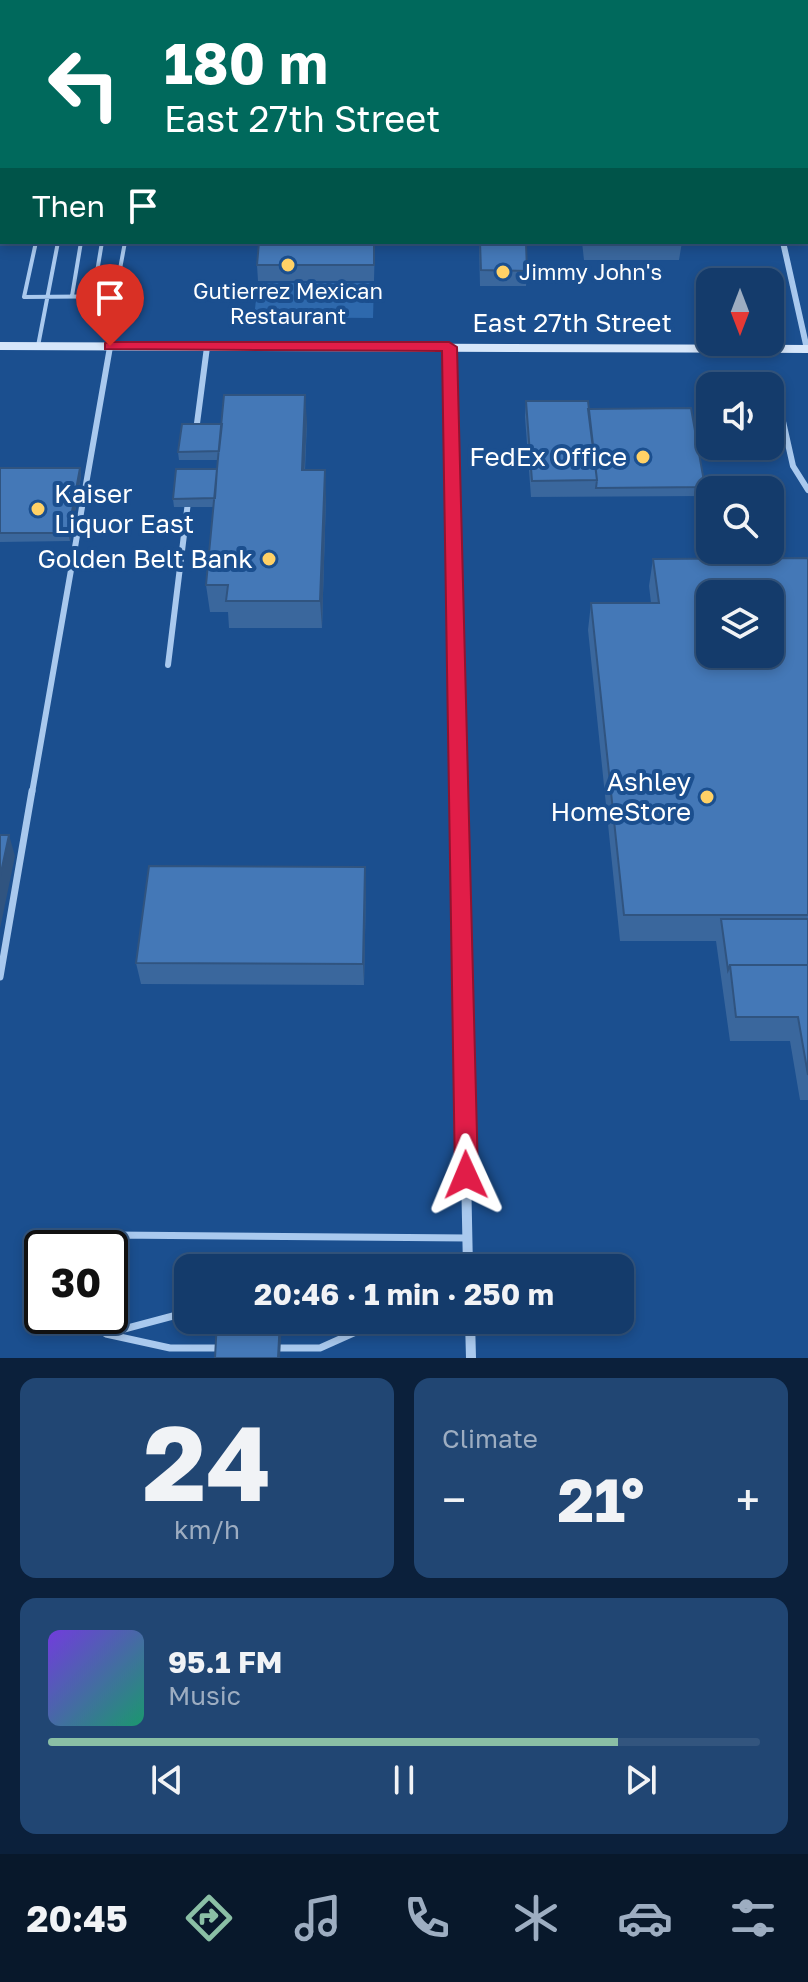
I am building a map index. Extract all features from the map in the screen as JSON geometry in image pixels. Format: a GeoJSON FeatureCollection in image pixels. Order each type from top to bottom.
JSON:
{"type":"FeatureCollection","features":[{"type":"Feature","properties":{"kind":"main road","name":"East 27th Street"},"geometry":{"type":"LineString","coordinates":[[0,346],[808,349]]}},
{"type":"Feature","properties":{"kind":"street"},"geometry":{"type":"LineString","coordinates":[[783,244],[808,349]]}},
{"type":"Feature","properties":{"kind":"street"},"geometry":{"type":"LineString","coordinates":[[449,347],[468,1254]]}},
{"type":"Feature","properties":{"kind":"street"},"geometry":{"type":"LineString","coordinates":[[470,1334],[471,1358]]}},
{"type":"Feature","properties":{"kind":"lane"},"geometry":{"type":"LineString","coordinates":[[36,244],[24,297],[140,296]]}},
{"type":"Feature","properties":{"kind":"lane"},"geometry":{"type":"LineString","coordinates":[[38,346],[58,244]]}},
{"type":"Feature","properties":{"kind":"lane"},"geometry":{"type":"LineString","coordinates":[[72,296],[81,244]]}},
{"type":"Feature","properties":{"kind":"lane"},"geometry":{"type":"LineString","coordinates":[[93,296],[102,244]]}},
{"type":"Feature","properties":{"kind":"lane"},"geometry":{"type":"LineString","coordinates":[[115,296],[125,244]]}},
{"type":"Feature","properties":{"kind":"lane"},"geometry":{"type":"LineString","coordinates":[[0,977],[110,346]]}},
{"type":"Feature","properties":{"kind":"lane"},"geometry":{"type":"LineString","coordinates":[[196,434],[207,347]]}},
{"type":"Feature","properties":{"kind":"lane"},"geometry":{"type":"LineString","coordinates":[[784,426],[793,466],[808,490]]}},
{"type":"Feature","properties":{"kind":"lane"},"geometry":{"type":"LineString","coordinates":[[168,665],[188,495]]}},
{"type":"Feature","properties":{"kind":"lane"},"geometry":{"type":"LineString","coordinates":[[128,1235],[468,1238]]}},
{"type":"Feature","properties":{"kind":"lane"},"geometry":{"type":"LineString","coordinates":[[128,1328],[174,1316]]}},
{"type":"Feature","properties":{"kind":"lane"},"geometry":{"type":"LineString","coordinates":[[106,1334],[170,1348],[234,1348]]}},
{"type":"Feature","properties":{"kind":"lane"},"geometry":{"type":"LineString","coordinates":[[265,1348],[320,1348],[351,1334]]}},
{"type":"Feature","properties":{"kind":"shaded area"},"geometry":{"type":"Polygon","coordinates":[[[258,283],[374,283],[373,318],[254,317],[258,283]]]}},
{"type":"Feature","properties":{"kind":"building"},"geometry":{"type":"Polygon","coordinates":[[[259,244],[374,244],[374,265],[257,265],[259,244]]]}},
{"type":"Feature","properties":{"kind":"building"},"geometry":{"type":"Polygon","coordinates":[[[480,244],[526,244],[527,271],[481,270],[480,244]]]}},
{"type":"Feature","properties":{"kind":"building","name":"Golden Belt Bank"},"geometry":{"type":"Polygon","coordinates":[[[224,395],[305,395],[302,470],[325,470],[320,601],[226,601],[228,585],[206,585],[224,395]]]}},
{"type":"Feature","properties":{"kind":"building"},"geometry":{"type":"Polygon","coordinates":[[[526,401],[588,401],[597,480],[532,481],[526,401]]]}},
{"type":"Feature","properties":{"kind":"building","name":"FedEx Office"},"geometry":{"type":"Polygon","coordinates":[[[691,408],[696,460],[700,460],[703,476],[696,476],[696,487],[596,488],[588,409],[691,408]]]}},
{"type":"Feature","properties":{"kind":"building"},"geometry":{"type":"Polygon","coordinates":[[[182,424],[222,424],[219,451],[178,452],[182,424]]]}},
{"type":"Feature","properties":{"kind":"building","name":"Kaiser Liquor East"},"geometry":{"type":"Polygon","coordinates":[[[0,468],[80,468],[68,533],[0,533],[0,468]]]}},
{"type":"Feature","properties":{"kind":"building"},"geometry":{"type":"Polygon","coordinates":[[[176,469],[217,469],[215,498],[173,499],[176,469]]]}},
{"type":"Feature","properties":{"kind":"building","name":"Ashley HomeStore"},"geometry":{"type":"Polygon","coordinates":[[[784,558],[808,558],[808,915],[624,915],[591,603],[659,603],[653,559],[696,559],[696,564],[784,564],[784,558]]]}},
{"type":"Feature","properties":{"kind":"building"},"geometry":{"type":"Polygon","coordinates":[[[0,835],[9,835],[0,877],[0,835]]]}},
{"type":"Feature","properties":{"kind":"building"},"geometry":{"type":"Polygon","coordinates":[[[149,866],[365,867],[363,964],[136,963],[149,866]]]}},
{"type":"Feature","properties":{"kind":"building"},"geometry":{"type":"Polygon","coordinates":[[[721,919],[808,919],[808,965],[730,965],[728,970],[721,919]]]}},
{"type":"Feature","properties":{"kind":"building"},"geometry":{"type":"Polygon","coordinates":[[[730,965],[808,965],[808,1075],[798,1017],[736,1017],[730,965]]]}},
{"type":"Feature","properties":{"kind":"building"},"geometry":{"type":"Polygon","coordinates":[[[216,1334],[279,1334],[278,1358],[215,1358],[216,1334]]]}},
{"type":"Feature","properties":{"kind":"place","name":"Gutierrez Mexican Restaurant"},"geometry":{"type":"Point","coordinates":[288,265]}},
{"type":"Feature","properties":{"kind":"place","name":"Jimmy John's"},"geometry":{"type":"Point","coordinates":[503,272]}},
{"type":"Feature","properties":{"kind":"place","name":"FedEx Office"},"geometry":{"type":"Point","coordinates":[643,457]}},
{"type":"Feature","properties":{"kind":"place","name":"Kaiser Liquor East"},"geometry":{"type":"Point","coordinates":[38,509]}},
{"type":"Feature","properties":{"kind":"place","name":"Golden Belt Bank"},"geometry":{"type":"Point","coordinates":[269,559]}},
{"type":"Feature","properties":{"kind":"place","name":"Ashley HomeStore"},"geometry":{"type":"Point","coordinates":[707,797]}},
{"type":"Feature","properties":{"kind":"route"},"geometry":{"type":"LineString","coordinates":[[110,346],[449,347],[466,1175]]}}]}
